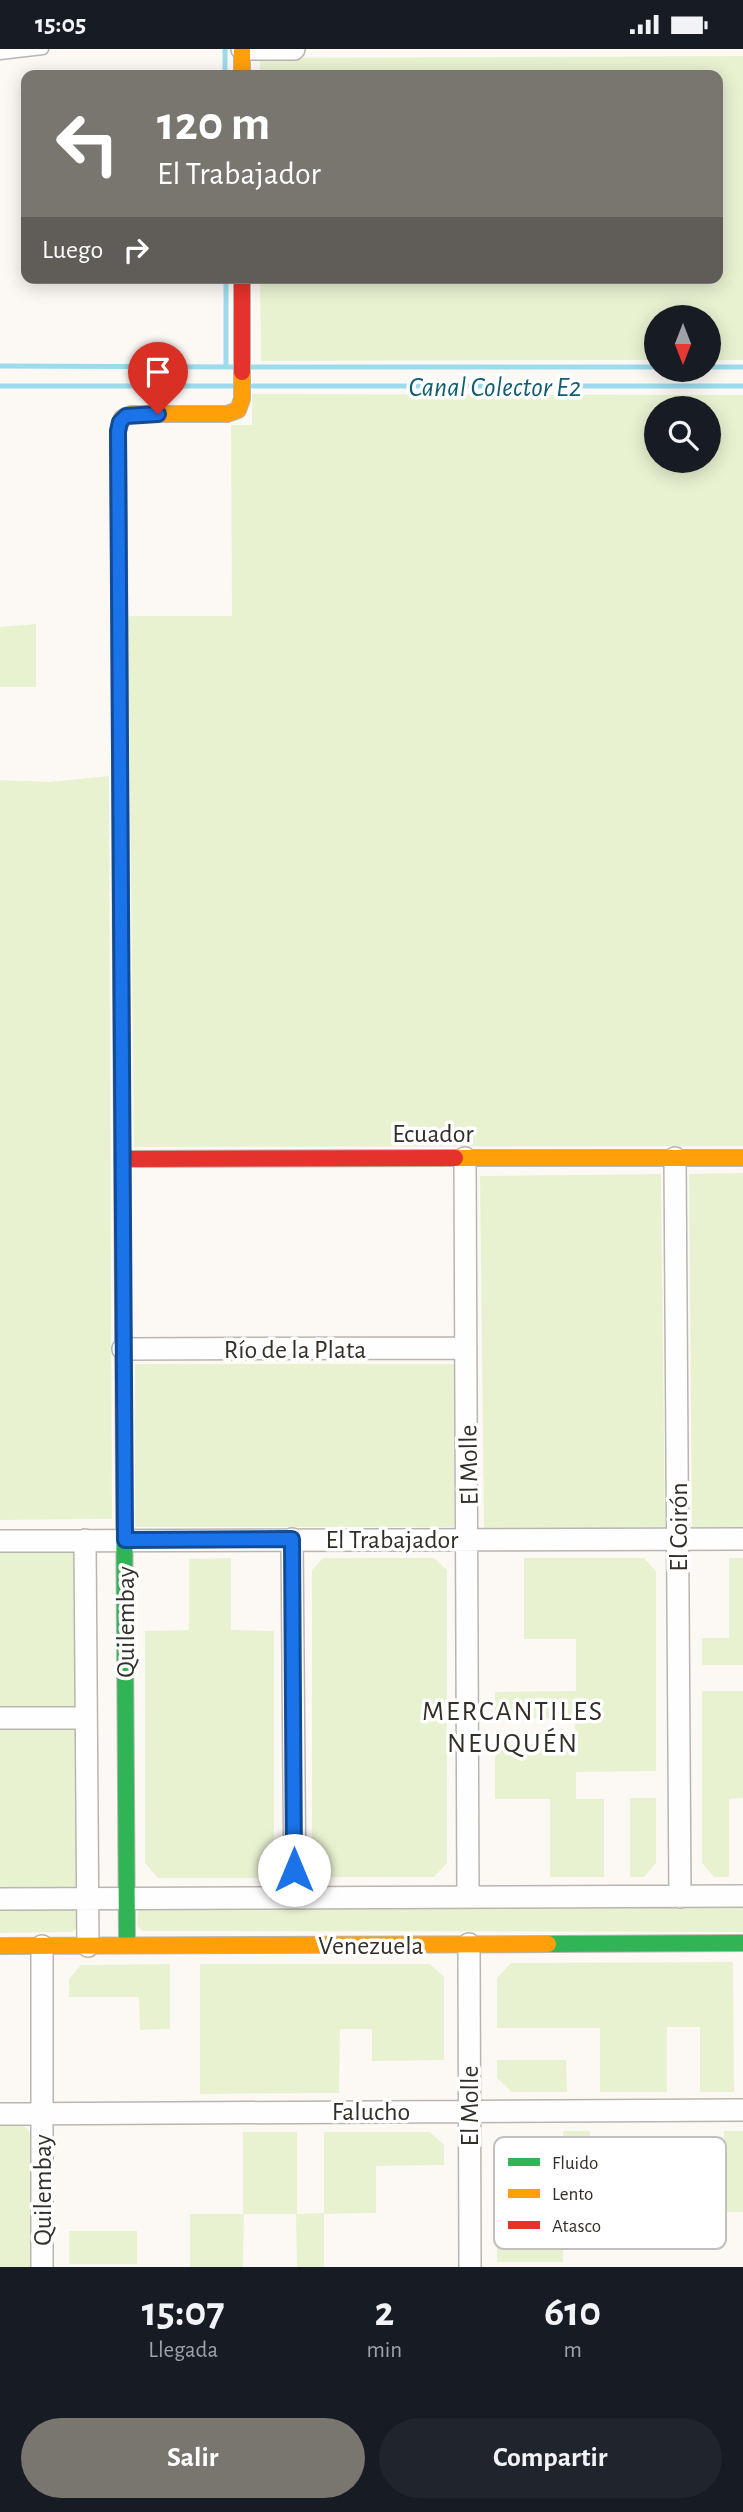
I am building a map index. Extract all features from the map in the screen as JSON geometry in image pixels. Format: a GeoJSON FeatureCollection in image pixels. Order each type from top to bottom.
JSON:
{"type":"FeatureCollection","features":[{"type":"Feature","properties":{"kind":"street"},"geometry":{"type":"LineString","coordinates":[[242,70],[242,49],[294,49]]}},
{"type":"Feature","properties":{"kind":"street","name":"Quilembay"},"geometry":{"type":"LineString","coordinates":[[127,1945],[118,431],[122,418],[135,414],[227,414],[238,410],[242,399],[242,284]]}},
{"type":"Feature","properties":{"kind":"street","name":"El Molle"},"geometry":{"type":"LineString","coordinates":[[465,1158],[468,1897]]}},
{"type":"Feature","properties":{"kind":"street","name":"El Coirón"},"geometry":{"type":"LineString","coordinates":[[675,1158],[680,1897]]}},
{"type":"Feature","properties":{"kind":"street","name":"Ecuador"},"geometry":{"type":"LineString","coordinates":[[122,1159],[743,1158]]}},
{"type":"Feature","properties":{"kind":"street","name":"Río de la Plata"},"geometry":{"type":"LineString","coordinates":[[123,1349],[466,1348]]}},
{"type":"Feature","properties":{"kind":"street"},"geometry":{"type":"LineString","coordinates":[[292,1539],[295,1898]]}},
{"type":"Feature","properties":{"kind":"street","name":"El Trabajador"},"geometry":{"type":"LineString","coordinates":[[0,1541],[743,1539]]}},
{"type":"Feature","properties":{"kind":"street","name":"Quilembay"},"geometry":{"type":"LineString","coordinates":[[85,1540],[88,1946]]}},
{"type":"Feature","properties":{"kind":"street"},"geometry":{"type":"LineString","coordinates":[[0,1719],[86,1718]]}},
{"type":"Feature","properties":{"kind":"street","name":"Venezuela"},"geometry":{"type":"LineString","coordinates":[[0,1899],[743,1896]]}},
{"type":"Feature","properties":{"kind":"street","name":"Venezuela"},"geometry":{"type":"LineString","coordinates":[[0,1946],[743,1943]]}},
{"type":"Feature","properties":{"kind":"street","name":"El Molle"},"geometry":{"type":"LineString","coordinates":[[468,1944],[470,2267]]}},
{"type":"Feature","properties":{"kind":"street","name":"Quilembay"},"geometry":{"type":"LineString","coordinates":[[42,1946],[42,2267]]}},
{"type":"Feature","properties":{"kind":"street","name":"Falucho"},"geometry":{"type":"LineString","coordinates":[[0,2113],[743,2110]]}},
{"type":"Feature","properties":{"kind":"lane"},"geometry":{"type":"LineString","coordinates":[[0,54],[43,49]]}},
{"type":"Feature","properties":{"kind":"green space"},"geometry":{"type":"Polygon","coordinates":[[[743,56],[743,360],[721,360],[721,305],[644,305],[644,360],[261,361],[260,284],[723,284],[723,70],[260,70],[260,58],[743,56]]]}},
{"type":"Feature","properties":{"kind":"green space"},"geometry":{"type":"Polygon","coordinates":[[[252,394],[743,395],[743,1146],[134,1147],[128,616],[232,616],[231,425],[252,425],[252,394]]]}},
{"type":"Feature","properties":{"kind":"green space"},"geometry":{"type":"Polygon","coordinates":[[[36,624],[36,687],[0,687],[0,627],[36,624]]]}},
{"type":"Feature","properties":{"kind":"green space"},"geometry":{"type":"Polygon","coordinates":[[[109,776],[112,1519],[0,1520],[0,780],[50,782],[109,776]]]}},
{"type":"Feature","properties":{"kind":"green space"},"geometry":{"type":"Polygon","coordinates":[[[743,1173],[743,1527],[692,1527],[689,1174],[743,1173]]]}},
{"type":"Feature","properties":{"kind":"green space"},"geometry":{"type":"Polygon","coordinates":[[[661,1174],[665,1527],[484,1530],[480,1176],[661,1174]]]}},
{"type":"Feature","properties":{"kind":"green space"},"geometry":{"type":"Polygon","coordinates":[[[135,1364],[454,1364],[454,1527],[135,1527],[135,1364]]]}},
{"type":"Feature","properties":{"kind":"green space"},"geometry":{"type":"Polygon","coordinates":[[[0,1549],[76,1549],[77,1709],[0,1710],[0,1549]]]}},
{"type":"Feature","properties":{"kind":"green space"},"geometry":{"type":"Polygon","coordinates":[[[231,1558],[231,1630],[274,1631],[274,1863],[260,1878],[158,1878],[145,1863],[145,1631],[189,1630],[189,1559],[231,1558]]]}},
{"type":"Feature","properties":{"kind":"green space"},"geometry":{"type":"Polygon","coordinates":[[[323,1558],[434,1558],[447,1570],[447,1863],[434,1877],[326,1877],[312,1863],[312,1570],[323,1558]]]}},
{"type":"Feature","properties":{"kind":"green space"},"geometry":{"type":"Polygon","coordinates":[[[524,1558],[644,1558],[656,1571],[656,1771],[576,1772],[576,1799],[604,1799],[604,1877],[550,1877],[550,1799],[495,1799],[495,1745],[576,1744],[575,1718],[495,1719],[495,1692],[576,1691],[576,1639],[524,1639],[524,1558]]]}},
{"type":"Feature","properties":{"kind":"green space"},"geometry":{"type":"Polygon","coordinates":[[[729,1558],[743,1558],[743,1665],[702,1665],[702,1638],[729,1638],[729,1558]]]}},
{"type":"Feature","properties":{"kind":"green space"},"geometry":{"type":"Polygon","coordinates":[[[702,1691],[743,1691],[743,1798],[729,1799],[729,1877],[714,1877],[702,1863],[702,1691]]]}},
{"type":"Feature","properties":{"kind":"green space"},"geometry":{"type":"Polygon","coordinates":[[[78,1727],[79,1887],[0,1888],[0,1728],[78,1727]]]}},
{"type":"Feature","properties":{"kind":"green space"},"geometry":{"type":"Polygon","coordinates":[[[630,1798],[656,1798],[656,1863],[644,1877],[630,1877],[630,1798]]]}},
{"type":"Feature","properties":{"kind":"green space"},"geometry":{"type":"Polygon","coordinates":[[[743,1904],[743,1932],[142,1931],[137,1925],[139,1907],[743,1904]]]}},
{"type":"Feature","properties":{"kind":"green space"},"geometry":{"type":"Polygon","coordinates":[[[0,1905],[77,1907],[78,1928],[72,1932],[0,1933],[0,1905]]]}},
{"type":"Feature","properties":{"kind":"green space"},"geometry":{"type":"Polygon","coordinates":[[[733,1962],[734,2092],[700,2092],[700,2027],[667,2027],[667,2092],[600,2092],[600,2028],[497,2028],[497,1978],[511,1963],[733,1962]]]}},
{"type":"Feature","properties":{"kind":"green space"},"geometry":{"type":"Polygon","coordinates":[[[170,1964],[170,2029],[140,2030],[139,1997],[69,1997],[69,1979],[81,1965],[170,1964]]]}},
{"type":"Feature","properties":{"kind":"green space"},"geometry":{"type":"Polygon","coordinates":[[[200,1964],[430,1964],[444,1977],[444,2060],[372,2061],[372,2029],[340,2029],[339,2093],[200,2094],[200,1964]]]}},
{"type":"Feature","properties":{"kind":"green space"},"geometry":{"type":"Polygon","coordinates":[[[497,2060],[566,2060],[567,2092],[512,2092],[497,2078],[497,2060]]]}},
{"type":"Feature","properties":{"kind":"green space"},"geometry":{"type":"Polygon","coordinates":[[[0,2124],[23,2124],[30,2132],[32,2267],[0,2267],[0,2124]]]}},
{"type":"Feature","properties":{"kind":"green space"},"geometry":{"type":"Polygon","coordinates":[[[563,2131],[590,2131],[590,2137],[563,2137],[563,2131]]]}},
{"type":"Feature","properties":{"kind":"green space"},"geometry":{"type":"Polygon","coordinates":[[[724,2131],[743,2131],[743,2212],[726,2212],[724,2131]]]}},
{"type":"Feature","properties":{"kind":"green space"},"geometry":{"type":"Polygon","coordinates":[[[243,2132],[297,2132],[297,2214],[324,2213],[324,2132],[430,2132],[444,2145],[444,2165],[376,2166],[376,2213],[324,2214],[324,2267],[297,2267],[296,2214],[244,2214],[243,2267],[190,2267],[190,2214],[243,2214],[243,2132]]]}},
{"type":"Feature","properties":{"kind":"green space"},"geometry":{"type":"Polygon","coordinates":[[[69,2231],[137,2231],[137,2264],[69,2264],[69,2231]]]}},
{"type":"Feature","properties":{"kind":"green space"},"geometry":{"type":"Polygon","coordinates":[[[497,2249],[563,2249],[563,2262],[497,2262],[497,2249]]]}},
{"type":"Feature","properties":{"kind":"waterway"},"geometry":{"type":"LineString","coordinates":[[225,49],[225,70]]}},
{"type":"Feature","properties":{"kind":"waterway"},"geometry":{"type":"LineString","coordinates":[[226,284],[226,367]]}},
{"type":"Feature","properties":{"kind":"waterway"},"geometry":{"type":"LineString","coordinates":[[0,366],[234,367]]}},
{"type":"Feature","properties":{"kind":"waterway"},"geometry":{"type":"LineString","coordinates":[[250,367],[644,367]]}},
{"type":"Feature","properties":{"kind":"waterway"},"geometry":{"type":"LineString","coordinates":[[721,367],[743,367]]}},
{"type":"Feature","properties":{"kind":"waterway","name":"Canal Colector E2"},"geometry":{"type":"LineString","coordinates":[[0,386],[234,386]]}},
{"type":"Feature","properties":{"kind":"waterway","name":"Canal Colector E2"},"geometry":{"type":"LineString","coordinates":[[253,386],[743,386]]}},
{"type":"Feature","properties":{"kind":"traffic: fast"},"geometry":{"type":"LineString","coordinates":[[119,553],[121,968]]}},
{"type":"Feature","properties":{"kind":"traffic: fast"},"geometry":{"type":"LineString","coordinates":[[124,1486],[127,1945]]}},
{"type":"Feature","properties":{"kind":"traffic: fast"},"geometry":{"type":"LineString","coordinates":[[548,1944],[743,1943]]}},
{"type":"Feature","properties":{"kind":"traffic: slow"},"geometry":{"type":"LineString","coordinates":[[242,49],[242,70]]}},
{"type":"Feature","properties":{"kind":"traffic: slow"},"geometry":{"type":"LineString","coordinates":[[119,553],[118,431],[122,418],[131,414],[227,414],[238,410],[242,399],[242,372]]}},
{"type":"Feature","properties":{"kind":"traffic: slow"},"geometry":{"type":"LineString","coordinates":[[121,968],[124,1486]]}},
{"type":"Feature","properties":{"kind":"traffic: slow"},"geometry":{"type":"LineString","coordinates":[[455,1158],[743,1158]]}},
{"type":"Feature","properties":{"kind":"traffic: slow"},"geometry":{"type":"LineString","coordinates":[[0,1946],[548,1944]]}},
{"type":"Feature","properties":{"kind":"traffic: jam"},"geometry":{"type":"LineString","coordinates":[[242,284],[242,372]]}},
{"type":"Feature","properties":{"kind":"traffic: jam"},"geometry":{"type":"LineString","coordinates":[[122,1159],[455,1158]]}},
{"type":"Feature","properties":{"kind":"district","name":"MERCANTILES NEUQUÉN"},"geometry":{"type":"Point","coordinates":[513,1726]}},
{"type":"Feature","properties":{"kind":"route"},"geometry":{"type":"LineString","coordinates":[[158,414],[126,416],[122,418],[118,431],[125,1540],[292,1539],[294,1870]]}}]}
